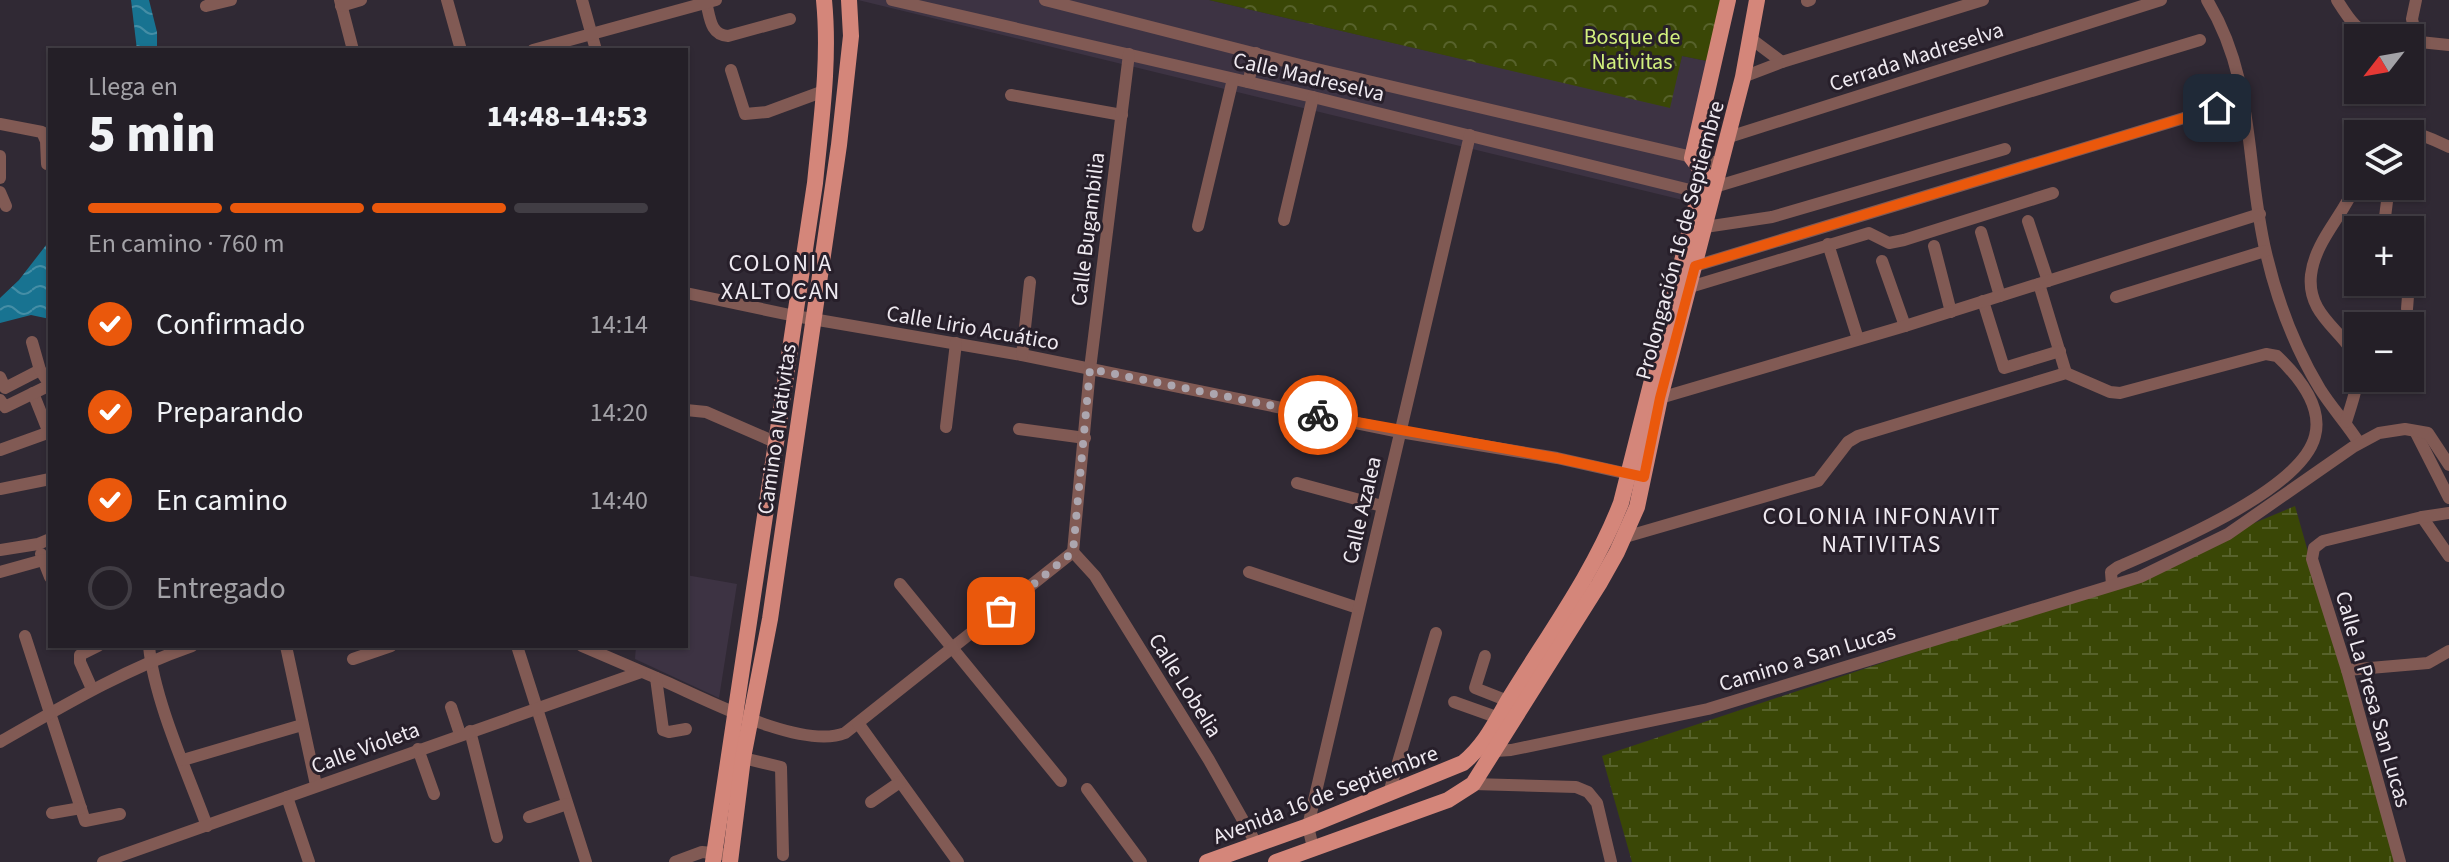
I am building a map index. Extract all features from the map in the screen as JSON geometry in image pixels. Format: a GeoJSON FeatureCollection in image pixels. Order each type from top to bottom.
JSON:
{"type":"FeatureCollection","features":[{"type":"Feature","properties":{"kind":"main road","name":"Camino a Nativitas"},"geometry":{"type":"LineString","coordinates":[[722,858],[735,712],[815,183],[827,32],[824,0]]}},
{"type":"Feature","properties":{"kind":"main road","name":"Camino a Nativitas"},"geometry":{"type":"LineString","coordinates":[[722,858],[770,619],[851,36],[849,0]]}},
{"type":"Feature","properties":{"kind":"main road"},"geometry":{"type":"LineString","coordinates":[[1692,158],[1728,0]]}},
{"type":"Feature","properties":{"kind":"main road","name":"Prolongación 16 de Septiembre"},"geometry":{"type":"LineString","coordinates":[[1494,737],[1508,701],[1611,531],[1637,475],[1729,137],[1757,0]]}},
{"type":"Feature","properties":{"kind":"main road","name":"Prolongación 16 de Septiembre"},"geometry":{"type":"LineString","coordinates":[[1494,737],[1582,612],[1625,537],[1637,507],[1637,475],[1704,174],[1692,158]]}},
{"type":"Feature","properties":{"kind":"main road","name":"Avenida 16 de Septiembre"},"geometry":{"type":"LineString","coordinates":[[1276,862],[1448,800],[1473,784],[1494,737]]}},
{"type":"Feature","properties":{"kind":"main road","name":"Avenida 16 de Septiembre"},"geometry":{"type":"LineString","coordinates":[[1207,862],[1449,770],[1463,763],[1494,737]]}},
{"type":"Feature","properties":{"kind":"street"},"geometry":{"type":"LineString","coordinates":[[206,6],[231,0]]}},
{"type":"Feature","properties":{"kind":"street"},"geometry":{"type":"LineString","coordinates":[[352,48],[340,3],[361,0]]}},
{"type":"Feature","properties":{"kind":"street"},"geometry":{"type":"LineString","coordinates":[[447,0],[460,48]]}},
{"type":"Feature","properties":{"kind":"street"},"geometry":{"type":"LineString","coordinates":[[582,0],[595,48]]}},
{"type":"Feature","properties":{"kind":"street","name":"Calle Madreselva"},"geometry":{"type":"LineString","coordinates":[[892,0],[1313,97],[1698,192]]}},
{"type":"Feature","properties":{"kind":"street","name":"Calle Madreselva"},"geometry":{"type":"LineString","coordinates":[[1045,0],[1722,164]]}},
{"type":"Feature","properties":{"kind":"street"},"geometry":{"type":"LineString","coordinates":[[1743,77],[1983,0]]}},
{"type":"Feature","properties":{"kind":"street","name":"Cerrada Madreselva"},"geometry":{"type":"LineString","coordinates":[[1729,137],[2161,0]]}},
{"type":"Feature","properties":{"kind":"street"},"geometry":{"type":"LineString","coordinates":[[2207,0],[2221,24],[2234,58],[2243,96],[2265,251],[2280,301],[2309,369],[2359,443]]}},
{"type":"Feature","properties":{"kind":"street"},"geometry":{"type":"LineString","coordinates":[[2337,0],[2354,24]]}},
{"type":"Feature","properties":{"kind":"street"},"geometry":{"type":"LineString","coordinates":[[2412,24],[2416,0]]}},
{"type":"Feature","properties":{"kind":"street"},"geometry":{"type":"LineString","coordinates":[[540,48],[711,1],[713,29],[720,36],[790,19]]}},
{"type":"Feature","properties":{"kind":"street"},"geometry":{"type":"LineString","coordinates":[[1750,38],[1782,62]]}},
{"type":"Feature","properties":{"kind":"street"},"geometry":{"type":"LineString","coordinates":[[1698,192],[2200,40]]}},
{"type":"Feature","properties":{"kind":"street"},"geometry":{"type":"LineString","coordinates":[[2424,43],[2449,45]]}},
{"type":"Feature","properties":{"kind":"street"},"geometry":{"type":"LineString","coordinates":[[1248,82],[1256,53]]}},
{"type":"Feature","properties":{"kind":"street","name":"Calle Bugambilia"},"geometry":{"type":"LineString","coordinates":[[1073,552],[1090,369],[1129,54]]}},
{"type":"Feature","properties":{"kind":"street"},"geometry":{"type":"LineString","coordinates":[[731,70],[741,110],[745,114],[767,112],[824,91]]}},
{"type":"Feature","properties":{"kind":"street"},"geometry":{"type":"LineString","coordinates":[[1198,226],[1233,79]]}},
{"type":"Feature","properties":{"kind":"street"},"geometry":{"type":"LineString","coordinates":[[1011,95],[1122,115]]}},
{"type":"Feature","properties":{"kind":"street"},"geometry":{"type":"LineString","coordinates":[[1284,220],[1313,97]]}},
{"type":"Feature","properties":{"kind":"street"},"geometry":{"type":"LineString","coordinates":[[1695,266],[2217,108]]}},
{"type":"Feature","properties":{"kind":"street"},"geometry":{"type":"LineString","coordinates":[[0,124],[42,132],[46,141],[47,164]]}},
{"type":"Feature","properties":{"kind":"street","name":"Calle Azalea"},"geometry":{"type":"LineString","coordinates":[[1313,848],[1308,826],[1470,135]]}},
{"type":"Feature","properties":{"kind":"street"},"geometry":{"type":"LineString","coordinates":[[2424,135],[2449,147]]}},
{"type":"Feature","properties":{"kind":"street"},"geometry":{"type":"LineString","coordinates":[[1705,227],[1772,217],[2005,149]]}},
{"type":"Feature","properties":{"kind":"street"},"geometry":{"type":"LineString","coordinates":[[0,156],[0,178]]}},
{"type":"Feature","properties":{"kind":"street"},"geometry":{"type":"LineString","coordinates":[[0,192],[6,206]]}},
{"type":"Feature","properties":{"kind":"street"},"geometry":{"type":"LineString","coordinates":[[1690,287],[1869,233],[1889,243],[1904,240],[2053,193]]}},
{"type":"Feature","properties":{"kind":"street"},"geometry":{"type":"LineString","coordinates":[[2346,422],[2357,382],[2355,356],[2320,315],[2311,276],[2318,249],[2348,200]]}},
{"type":"Feature","properties":{"kind":"street"},"geometry":{"type":"LineString","coordinates":[[1660,398],[1951,312],[2260,214]]}},
{"type":"Feature","properties":{"kind":"street"},"geometry":{"type":"LineString","coordinates":[[2028,221],[2066,373]]}},
{"type":"Feature","properties":{"kind":"street"},"geometry":{"type":"LineString","coordinates":[[1981,232],[2000,296]]}},
{"type":"Feature","properties":{"kind":"street"},"geometry":{"type":"LineString","coordinates":[[1828,244],[1858,339]]}},
{"type":"Feature","properties":{"kind":"street"},"geometry":{"type":"LineString","coordinates":[[1934,246],[1951,312]]}},
{"type":"Feature","properties":{"kind":"street"},"geometry":{"type":"LineString","coordinates":[[2116,297],[2265,251]]}},
{"type":"Feature","properties":{"kind":"street"},"geometry":{"type":"LineString","coordinates":[[1882,261],[1905,326]]}},
{"type":"Feature","properties":{"kind":"street"},"geometry":{"type":"LineString","coordinates":[[1022,355],[1030,282]]}},
{"type":"Feature","properties":{"kind":"street","name":"Calle Lirio Acuático"},"geometry":{"type":"LineString","coordinates":[[688,293],[1637,475]]}},
{"type":"Feature","properties":{"kind":"street"},"geometry":{"type":"LineString","coordinates":[[2407,309],[2408,296]]}},
{"type":"Feature","properties":{"kind":"street"},"geometry":{"type":"LineString","coordinates":[[1983,301],[2004,368],[2060,351]]}},
{"type":"Feature","properties":{"kind":"street"},"geometry":{"type":"LineString","coordinates":[[0,377],[5,388],[46,376],[32,342]]}},
{"type":"Feature","properties":{"kind":"street"},"geometry":{"type":"LineString","coordinates":[[946,427],[956,343]]}},
{"type":"Feature","properties":{"kind":"street"},"geometry":{"type":"LineString","coordinates":[[1625,537],[1818,481],[1848,442],[1858,436],[2066,373],[2120,393],[2273,354],[2284,362],[2301,382],[2314,407],[2315,438],[2304,458],[2280,480],[2208,526],[2118,567],[2111,572],[2112,585]]}},
{"type":"Feature","properties":{"kind":"street"},"geometry":{"type":"LineString","coordinates":[[0,400],[5,407],[48,386]]}},
{"type":"Feature","properties":{"kind":"street"},"geometry":{"type":"LineString","coordinates":[[33,393],[48,427]]}},
{"type":"Feature","properties":{"kind":"street"},"geometry":{"type":"LineString","coordinates":[[688,410],[706,412],[775,442]]}},
{"type":"Feature","properties":{"kind":"street"},"geometry":{"type":"LineString","coordinates":[[1019,429],[1085,438]]}},
{"type":"Feature","properties":{"kind":"street","name":"Camino a San Lucas"},"geometry":{"type":"LineString","coordinates":[[1494,737],[1511,750],[1708,709],[2140,577],[2228,534],[2359,443],[2379,433],[2405,429],[2415,431]]}},
{"type":"Feature","properties":{"kind":"street"},"geometry":{"type":"LineString","coordinates":[[2435,470],[2449,464],[2428,433],[2415,431],[2449,498]]}},
{"type":"Feature","properties":{"kind":"street"},"geometry":{"type":"LineString","coordinates":[[0,434],[4,449],[48,433]]}},
{"type":"Feature","properties":{"kind":"street"},"geometry":{"type":"LineString","coordinates":[[0,489],[48,479]]}},
{"type":"Feature","properties":{"kind":"street"},"geometry":{"type":"LineString","coordinates":[[1297,483],[1382,506]]}},
{"type":"Feature","properties":{"kind":"street"},"geometry":{"type":"LineString","coordinates":[[2449,513],[2422,517],[2449,556]]}},
{"type":"Feature","properties":{"kind":"street","name":"Calle La Presa San Lucas"},"geometry":{"type":"LineString","coordinates":[[2400,862],[2347,670],[2312,559],[2314,548],[2323,541],[2422,517]]}},
{"type":"Feature","properties":{"kind":"street"},"geometry":{"type":"LineString","coordinates":[[0,550],[44,542],[43,560],[48,572]]}},
{"type":"Feature","properties":{"kind":"street"},"geometry":{"type":"LineString","coordinates":[[587,648],[752,720],[811,736],[833,738],[858,723],[1073,552]]}},
{"type":"Feature","properties":{"kind":"street","name":"Calle Lobelia"},"geometry":{"type":"LineString","coordinates":[[1073,552],[1103,589],[1209,760],[1257,845]]}},
{"type":"Feature","properties":{"kind":"street"},"geometry":{"type":"LineString","coordinates":[[0,572],[43,560]]}},
{"type":"Feature","properties":{"kind":"street"},"geometry":{"type":"LineString","coordinates":[[1249,572],[1358,608]]}},
{"type":"Feature","properties":{"kind":"street"},"geometry":{"type":"LineString","coordinates":[[900,584],[1061,781]]}},
{"type":"Feature","properties":{"kind":"street"},"geometry":{"type":"LineString","coordinates":[[1389,793],[1436,633]]}},
{"type":"Feature","properties":{"kind":"street"},"geometry":{"type":"LineString","coordinates":[[25,636],[83,815]]}},
{"type":"Feature","properties":{"kind":"street"},"geometry":{"type":"LineString","coordinates":[[92,689],[80,655],[94,648]]}},
{"type":"Feature","properties":{"kind":"street"},"geometry":{"type":"LineString","coordinates":[[149,648],[150,660],[207,826]]}},
{"type":"Feature","properties":{"kind":"street"},"geometry":{"type":"LineString","coordinates":[[0,742],[92,689],[150,660],[186,648]]}},
{"type":"Feature","properties":{"kind":"street"},"geometry":{"type":"LineString","coordinates":[[286,648],[316,785]]}},
{"type":"Feature","properties":{"kind":"street"},"geometry":{"type":"LineString","coordinates":[[353,659],[385,648]]}},
{"type":"Feature","properties":{"kind":"street"},"geometry":{"type":"LineString","coordinates":[[518,648],[586,862]]}},
{"type":"Feature","properties":{"kind":"street"},"geometry":{"type":"LineString","coordinates":[[2347,670],[2428,663],[2449,651]]}},
{"type":"Feature","properties":{"kind":"street"},"geometry":{"type":"LineString","coordinates":[[1485,656],[1475,688],[1508,701]]}},
{"type":"Feature","properties":{"kind":"street","name":"Calle Violeta"},"geometry":{"type":"LineString","coordinates":[[103,862],[641,672]]}},
{"type":"Feature","properties":{"kind":"street"},"geometry":{"type":"LineString","coordinates":[[656,678],[663,730],[686,729]]}},
{"type":"Feature","properties":{"kind":"street"},"geometry":{"type":"LineString","coordinates":[[1454,702],[1494,737]]}},
{"type":"Feature","properties":{"kind":"street"},"geometry":{"type":"LineString","coordinates":[[451,707],[465,733],[497,837]]}},
{"type":"Feature","properties":{"kind":"street"},"geometry":{"type":"LineString","coordinates":[[858,723],[958,862]]}},
{"type":"Feature","properties":{"kind":"street"},"geometry":{"type":"LineString","coordinates":[[183,760],[302,725]]}},
{"type":"Feature","properties":{"kind":"street"},"geometry":{"type":"LineString","coordinates":[[418,749],[434,794]]}},
{"type":"Feature","properties":{"kind":"street"},"geometry":{"type":"LineString","coordinates":[[743,758],[781,767],[783,855]]}},
{"type":"Feature","properties":{"kind":"street"},"geometry":{"type":"LineString","coordinates":[[871,802],[900,782]]}},
{"type":"Feature","properties":{"kind":"street"},"geometry":{"type":"LineString","coordinates":[[1473,784],[1576,787],[1588,792],[1597,803],[1611,862]]}},
{"type":"Feature","properties":{"kind":"street"},"geometry":{"type":"LineString","coordinates":[[1087,789],[1141,862]]}},
{"type":"Feature","properties":{"kind":"street"},"geometry":{"type":"LineString","coordinates":[[287,797],[309,862]]}},
{"type":"Feature","properties":{"kind":"street"},"geometry":{"type":"LineString","coordinates":[[529,817],[567,804]]}},
{"type":"Feature","properties":{"kind":"street"},"geometry":{"type":"LineString","coordinates":[[52,813],[120,814]]}},
{"type":"Feature","properties":{"kind":"street"},"geometry":{"type":"LineString","coordinates":[[675,862],[702,852],[722,858]]}},
{"type":"Feature","properties":{"kind":"shaded area"},"geometry":{"type":"Polygon","coordinates":[[[858,0],[1209,0],[1669,107],[1682,56],[1707,61],[1699,169],[1691,202],[858,0]]]}},
{"type":"Feature","properties":{"kind":"shaded area"},"geometry":{"type":"Polygon","coordinates":[[[688,575],[737,584],[719,698],[635,659],[636,648],[688,648],[688,575]]]}},
{"type":"Feature","properties":{"kind":"green space","name":"Bosque de Nativitas"},"geometry":{"type":"Polygon","coordinates":[[[1209,0],[1721,0],[1707,61],[1682,56],[1670,108],[1209,0]]]}},
{"type":"Feature","properties":{"kind":"green space"},"geometry":{"type":"Polygon","coordinates":[[[2295,506],[2396,862],[1632,862],[1602,756],[2140,577],[2228,534],[2295,506]]]}},
{"type":"Feature","properties":{"kind":"water"},"geometry":{"type":"Polygon","coordinates":[[[131,0],[149,0],[157,32],[157,48],[137,48],[131,0]]]}},
{"type":"Feature","properties":{"kind":"water"},"geometry":{"type":"Polygon","coordinates":[[[48,243],[48,319],[31,315],[0,323],[0,298],[19,280],[48,243]]]}},
{"type":"Feature","properties":{"kind":"way so far"},"geometry":{"type":"LineString","coordinates":[[1001,611],[1073,552],[1090,369],[1318,415]]}},
{"type":"Feature","properties":{"kind":"district","name":"COLONIA XALTOCAN"},"geometry":{"type":"Point","coordinates":[781,277]}},
{"type":"Feature","properties":{"kind":"district","name":"COLONIA INFONAVIT NATIVITAS"},"geometry":{"type":"Point","coordinates":[1882,530]}},
{"type":"Feature","properties":{"kind":"route"},"geometry":{"type":"LineString","coordinates":[[1318,415],[1557,458],[1644,477],[1660,398],[1695,266],[2217,108]]}}]}
